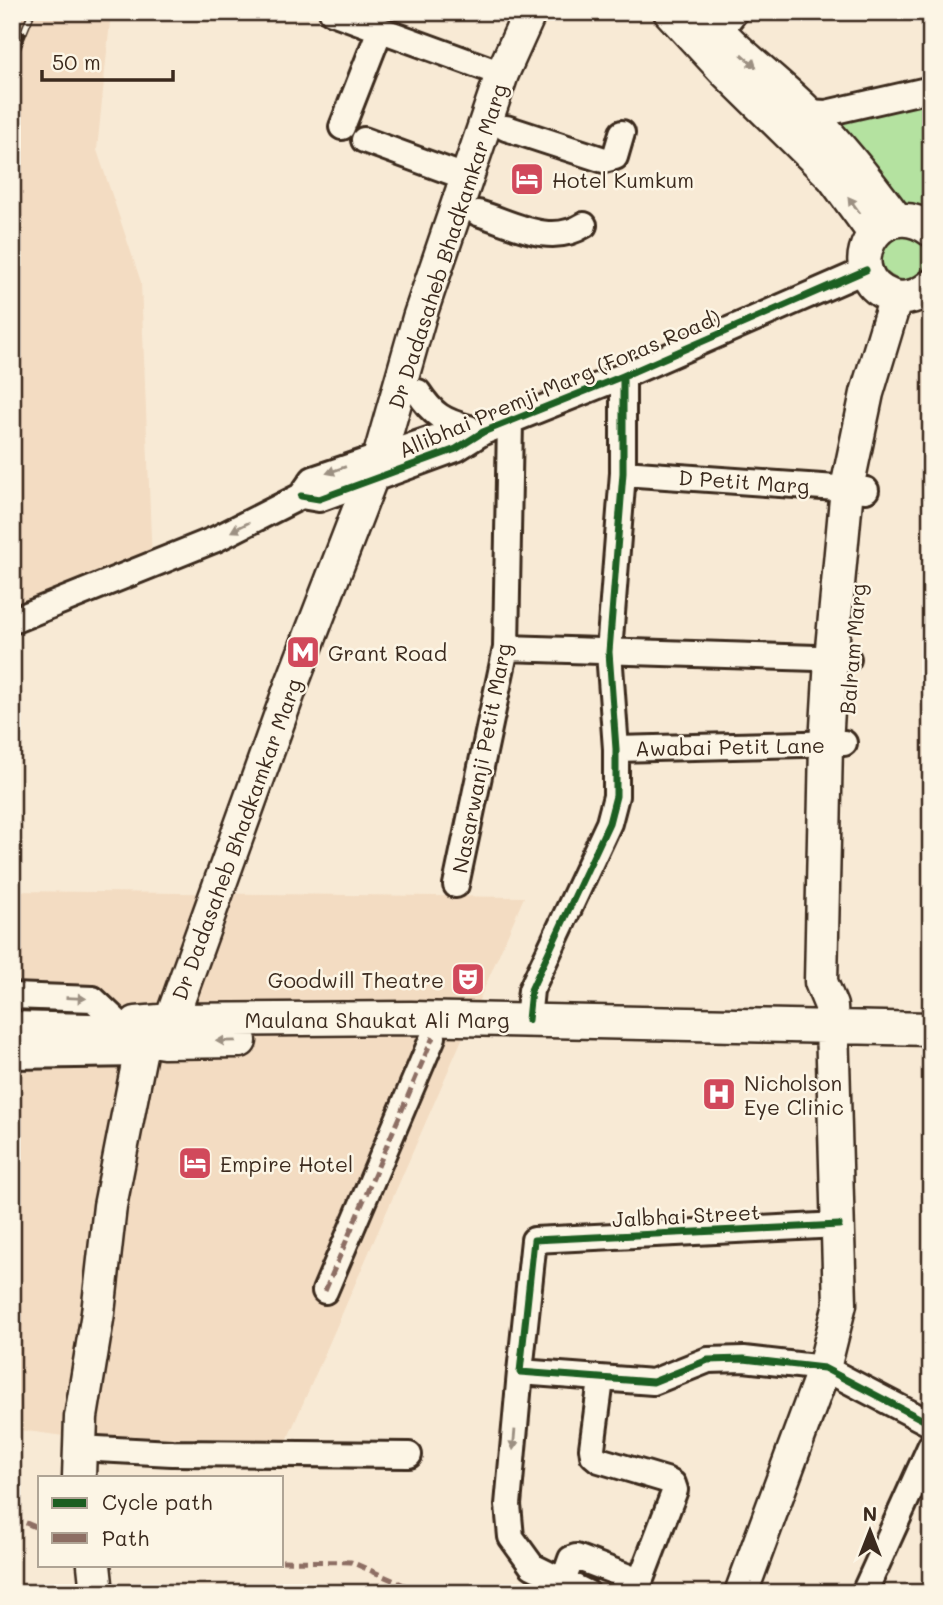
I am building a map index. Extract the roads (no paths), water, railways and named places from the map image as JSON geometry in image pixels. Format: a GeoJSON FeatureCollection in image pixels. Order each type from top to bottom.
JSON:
{"type":"FeatureCollection","features":[{"type":"Feature","properties":{"kind":"main road","name":"Dr Dadasaheb Bhadkamkar Marg"},"geometry":{"type":"LineString","coordinates":[[384,464],[419,318],[502,74],[530,12]]}},
{"type":"Feature","properties":{"kind":"main road","name":"Dr Dadasaheb Bhadkamkar Marg"},"geometry":{"type":"LineString","coordinates":[[79,1476],[81,1417],[98,1313],[110,1206],[149,1034],[384,464],[418,392],[521,83],[552,12]]}},
{"type":"Feature","properties":{"kind":"main road"},"geometry":{"type":"LineString","coordinates":[[670,12],[724,70],[842,169]]}},
{"type":"Feature","properties":{"kind":"main road"},"geometry":{"type":"LineString","coordinates":[[718,19],[807,112],[842,169],[885,226]]}},
{"type":"Feature","properties":{"kind":"main road"},"geometry":{"type":"LineString","coordinates":[[914,293],[877,288],[866,270],[864,257],[867,244],[885,226],[910,220],[931,230]]}},
{"type":"Feature","properties":{"kind":"main road","name":"Balram Marg"},"geometry":{"type":"LineString","coordinates":[[741,1593],[824,1368],[840,1304],[832,1025],[821,982],[833,854],[839,659],[857,489],[875,395],[914,293]]}},
{"type":"Feature","properties":{"kind":"main road","name":"Maulana Shaukat Ali Marg"},"geometry":{"type":"LineString","coordinates":[[149,1034],[411,1018],[931,1028]]}},
{"type":"Feature","properties":{"kind":"main road","name":"Maulana Shaukat Ali Marg"},"geometry":{"type":"LineString","coordinates":[[149,1034],[433,1037],[832,1025],[931,1048]]}},
{"type":"Feature","properties":{"kind":"main road"},"geometry":{"type":"LineString","coordinates":[[12,1028],[149,1034]]}},
{"type":"Feature","properties":{"kind":"main road","name":"Dr Dadasaheb Bhadkamkar Marg"},"geometry":{"type":"LineString","coordinates":[[96,1463],[113,1316],[143,1132],[149,1034]]}},
{"type":"Feature","properties":{"kind":"main road"},"geometry":{"type":"LineString","coordinates":[[77,1566],[80,1593]]}},
{"type":"Feature","properties":{"kind":"main road"},"geometry":{"type":"LineString","coordinates":[[94,1566],[97,1593]]}},
{"type":"Feature","properties":{"kind":"street"},"geometry":{"type":"LineString","coordinates":[[332,12],[502,74]]}},
{"type":"Feature","properties":{"kind":"street"},"geometry":{"type":"LineString","coordinates":[[342,127],[380,30]]}},
{"type":"Feature","properties":{"kind":"street"},"geometry":{"type":"LineString","coordinates":[[807,112],[825,113],[931,89]]}},
{"type":"Feature","properties":{"kind":"street"},"geometry":{"type":"LineString","coordinates":[[506,128],[604,160],[615,157],[622,133]]}},
{"type":"Feature","properties":{"kind":"street"},"geometry":{"type":"LineString","coordinates":[[364,140],[465,177]]}},
{"type":"Feature","properties":{"kind":"street"},"geometry":{"type":"LineString","coordinates":[[478,213],[546,236],[573,232],[584,225]]}},
{"type":"Feature","properties":{"kind":"street","name":"Allibhai Premji Marg (Foras Road)"},"geometry":{"type":"LineString","coordinates":[[12,621],[216,539],[301,496],[313,479],[384,464],[449,433],[483,432],[623,376],[866,270]]}},
{"type":"Feature","properties":{"kind":"street"},"geometry":{"type":"LineString","coordinates":[[528,1020],[531,990],[611,817],[616,796],[616,749],[609,652],[623,472],[623,376]]}},
{"type":"Feature","properties":{"kind":"street"},"geometry":{"type":"LineString","coordinates":[[418,392],[429,410],[446,422],[483,432]]}},
{"type":"Feature","properties":{"kind":"street","name":"Nasarwanji Petit Marg"},"geometry":{"type":"LineString","coordinates":[[456,885],[506,648],[510,421]]}},
{"type":"Feature","properties":{"kind":"street","name":"D Petit Marg"},"geometry":{"type":"LineString","coordinates":[[623,472],[857,489]]}},
{"type":"Feature","properties":{"kind":"street"},"geometry":{"type":"LineString","coordinates":[[506,648],[839,659]]}},
{"type":"Feature","properties":{"kind":"street","name":"Awabai Petit Lane"},"geometry":{"type":"LineString","coordinates":[[616,749],[835,743]]}},
{"type":"Feature","properties":{"kind":"street"},"geometry":{"type":"LineString","coordinates":[[12,996],[93,999],[149,1034]]}},
{"type":"Feature","properties":{"kind":"street"},"geometry":{"type":"LineString","coordinates":[[12,1056],[149,1034]]}},
{"type":"Feature","properties":{"kind":"street"},"geometry":{"type":"LineString","coordinates":[[325,1291],[433,1037]]}},
{"type":"Feature","properties":{"kind":"street","name":"Jalbhai Street"},"geometry":{"type":"LineString","coordinates":[[520,1372],[534,1240],[839,1225]]}},
{"type":"Feature","properties":{"kind":"street"},"geometry":{"type":"LineString","coordinates":[[587,1593],[560,1587],[532,1566],[511,1536],[508,1505],[520,1372],[653,1382],[708,1360],[744,1359],[824,1368],[931,1424]]}},
{"type":"Feature","properties":{"kind":"street"},"geometry":{"type":"LineString","coordinates":[[560,1587],[571,1559],[576,1557],[634,1580],[641,1579],[675,1490],[673,1484],[666,1480],[599,1460],[593,1455],[601,1380]]}},
{"type":"Feature","properties":{"kind":"street"},"geometry":{"type":"LineString","coordinates":[[864,1593],[931,1445]]}},
{"type":"Feature","properties":{"kind":"street"},"geometry":{"type":"LineString","coordinates":[[96,1463],[172,1453],[409,1455]]}},
{"type":"Feature","properties":{"kind":"railway"},"geometry":{"type":"LineString","coordinates":[[12,25],[16,12]]}},
{"type":"Feature","properties":{"kind":"railway"},"geometry":{"type":"LineString","coordinates":[[12,61],[32,12]]}},
{"type":"Feature","properties":{"kind":"place","name":"Hotel Kumkum"},"geometry":{"type":"Point","coordinates":[527,179]}},
{"type":"Feature","properties":{"kind":"place","name":"Grant Road"},"geometry":{"type":"Point","coordinates":[303,652]}},
{"type":"Feature","properties":{"kind":"place","name":"Goodwill Theatre"},"geometry":{"type":"Point","coordinates":[468,979]}},
{"type":"Feature","properties":{"kind":"place","name":"Nicholson Eye Clinic"},"geometry":{"type":"Point","coordinates":[719,1094]}},
{"type":"Feature","properties":{"kind":"place","name":"Empire Hotel"},"geometry":{"type":"Point","coordinates":[195,1163]}}]}
